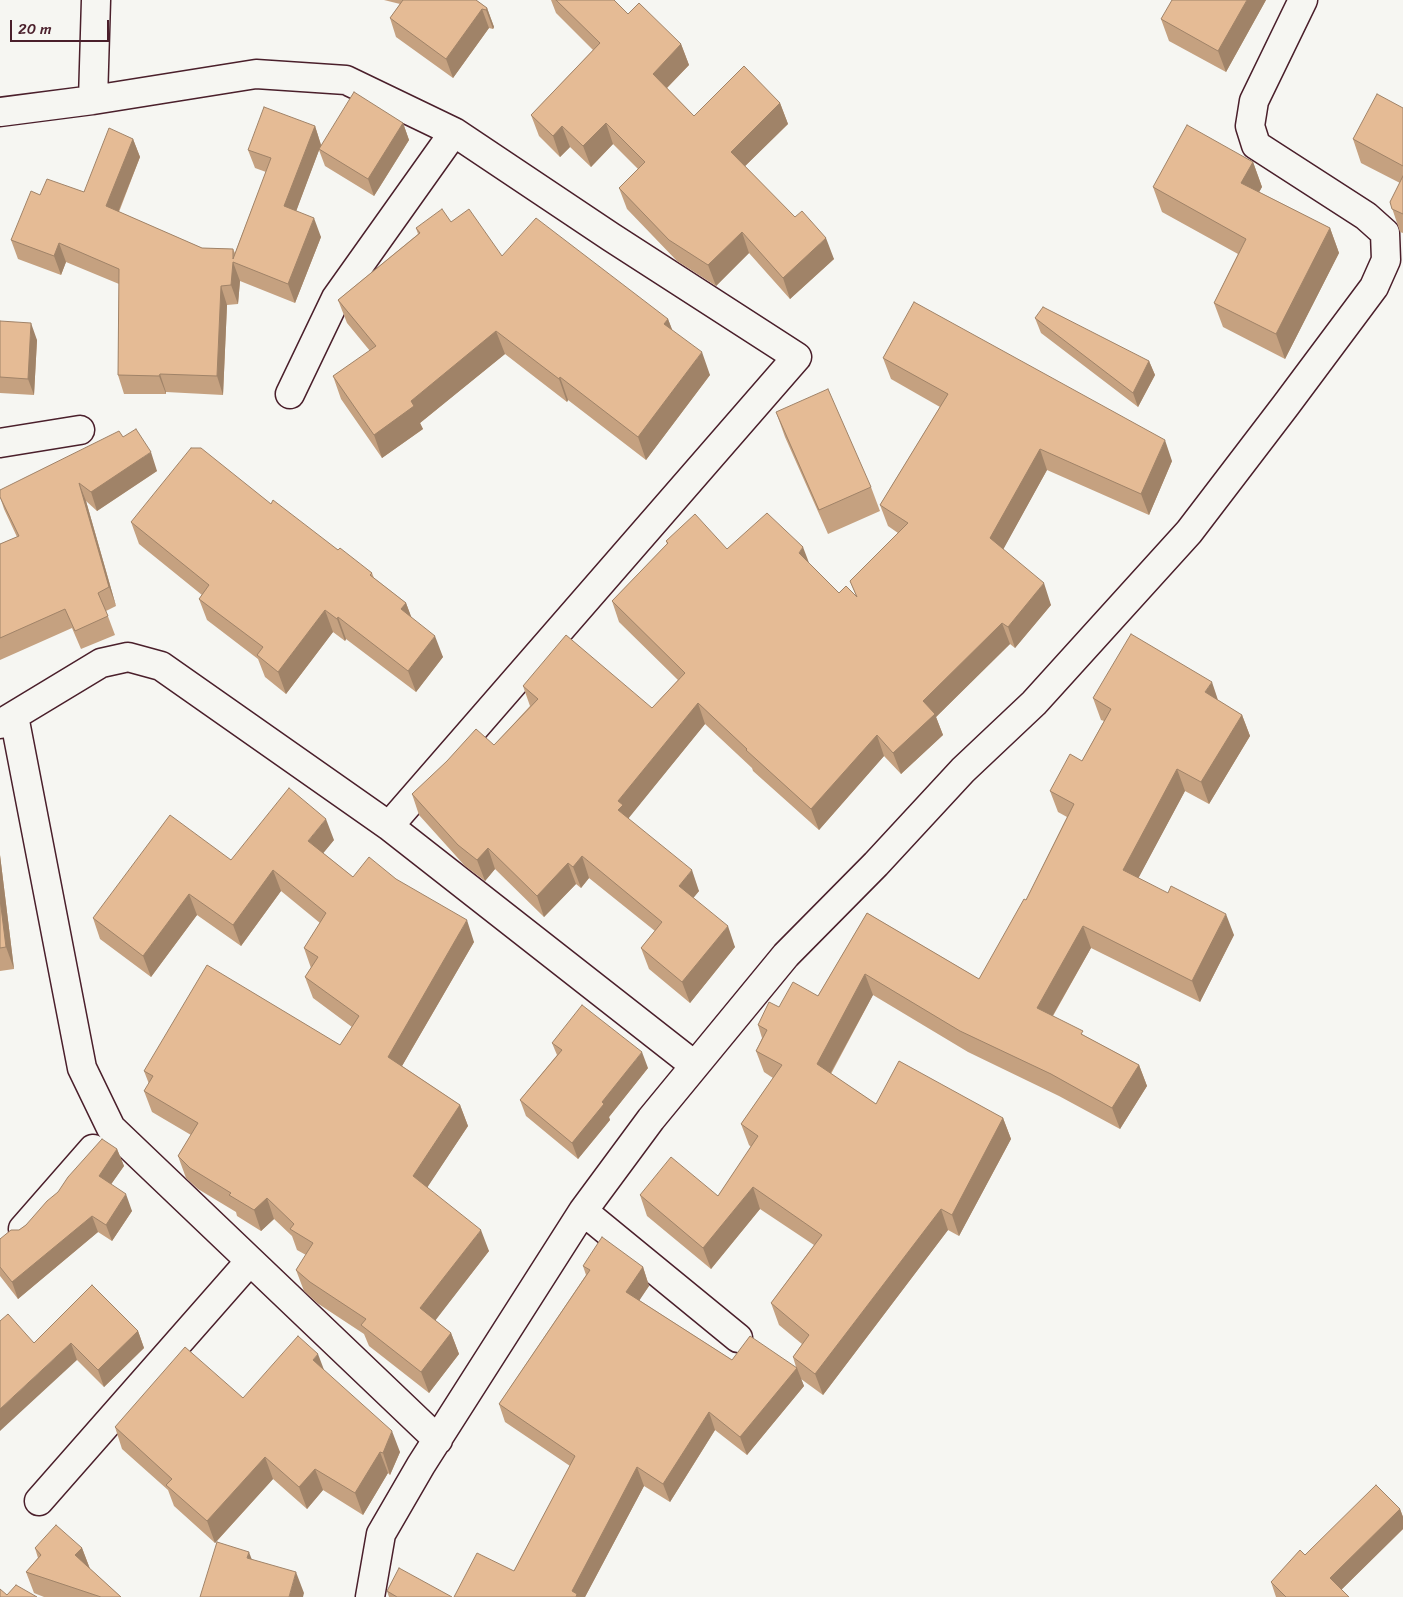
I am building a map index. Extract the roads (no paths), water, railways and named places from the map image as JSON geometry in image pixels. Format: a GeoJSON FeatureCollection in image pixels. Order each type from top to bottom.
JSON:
{"type":"FeatureCollection","features":[{"type":"Feature","properties":{"kind":"street"},"geometry":{"type":"LineString","coordinates":[[93,100],[96,0]]}},
{"type":"Feature","properties":{"kind":"street"},"geometry":{"type":"LineString","coordinates":[[370,1597],[381,1534],[438,1440],[583,1211],[651,1119],[786,954],[876,864],[963,770],[1034,703],[1188,532],[1374,287],[1386,260],[1385,233],[1366,216],[1256,145],[1250,126],[1254,101],[1303,0]]}},
{"type":"Feature","properties":{"kind":"street"},"geometry":{"type":"LineString","coordinates":[[0,112],[93,100],[256,74],[346,80],[454,132],[797,357],[390,826]]}},
{"type":"Feature","properties":{"kind":"street"},"geometry":{"type":"LineString","coordinates":[[290,394],[336,298],[454,132]]}},
{"type":"Feature","properties":{"kind":"street"},"geometry":{"type":"LineString","coordinates":[[0,443],[80,430]]}},
{"type":"Feature","properties":{"kind":"street"},"geometry":{"type":"LineString","coordinates":[[438,1440],[111,1128],[82,1068],[7,720],[102,663],[128,657],[161,666],[390,826],[694,1065]]}},
{"type":"Feature","properties":{"kind":"street"},"geometry":{"type":"LineString","coordinates":[[20,1232],[111,1128]]}},
{"type":"Feature","properties":{"kind":"street"},"geometry":{"type":"LineString","coordinates":[[583,1211],[738,1338]]}},
{"type":"Feature","properties":{"kind":"street"},"geometry":{"type":"LineString","coordinates":[[39,1501],[250,1261]]}}]}
